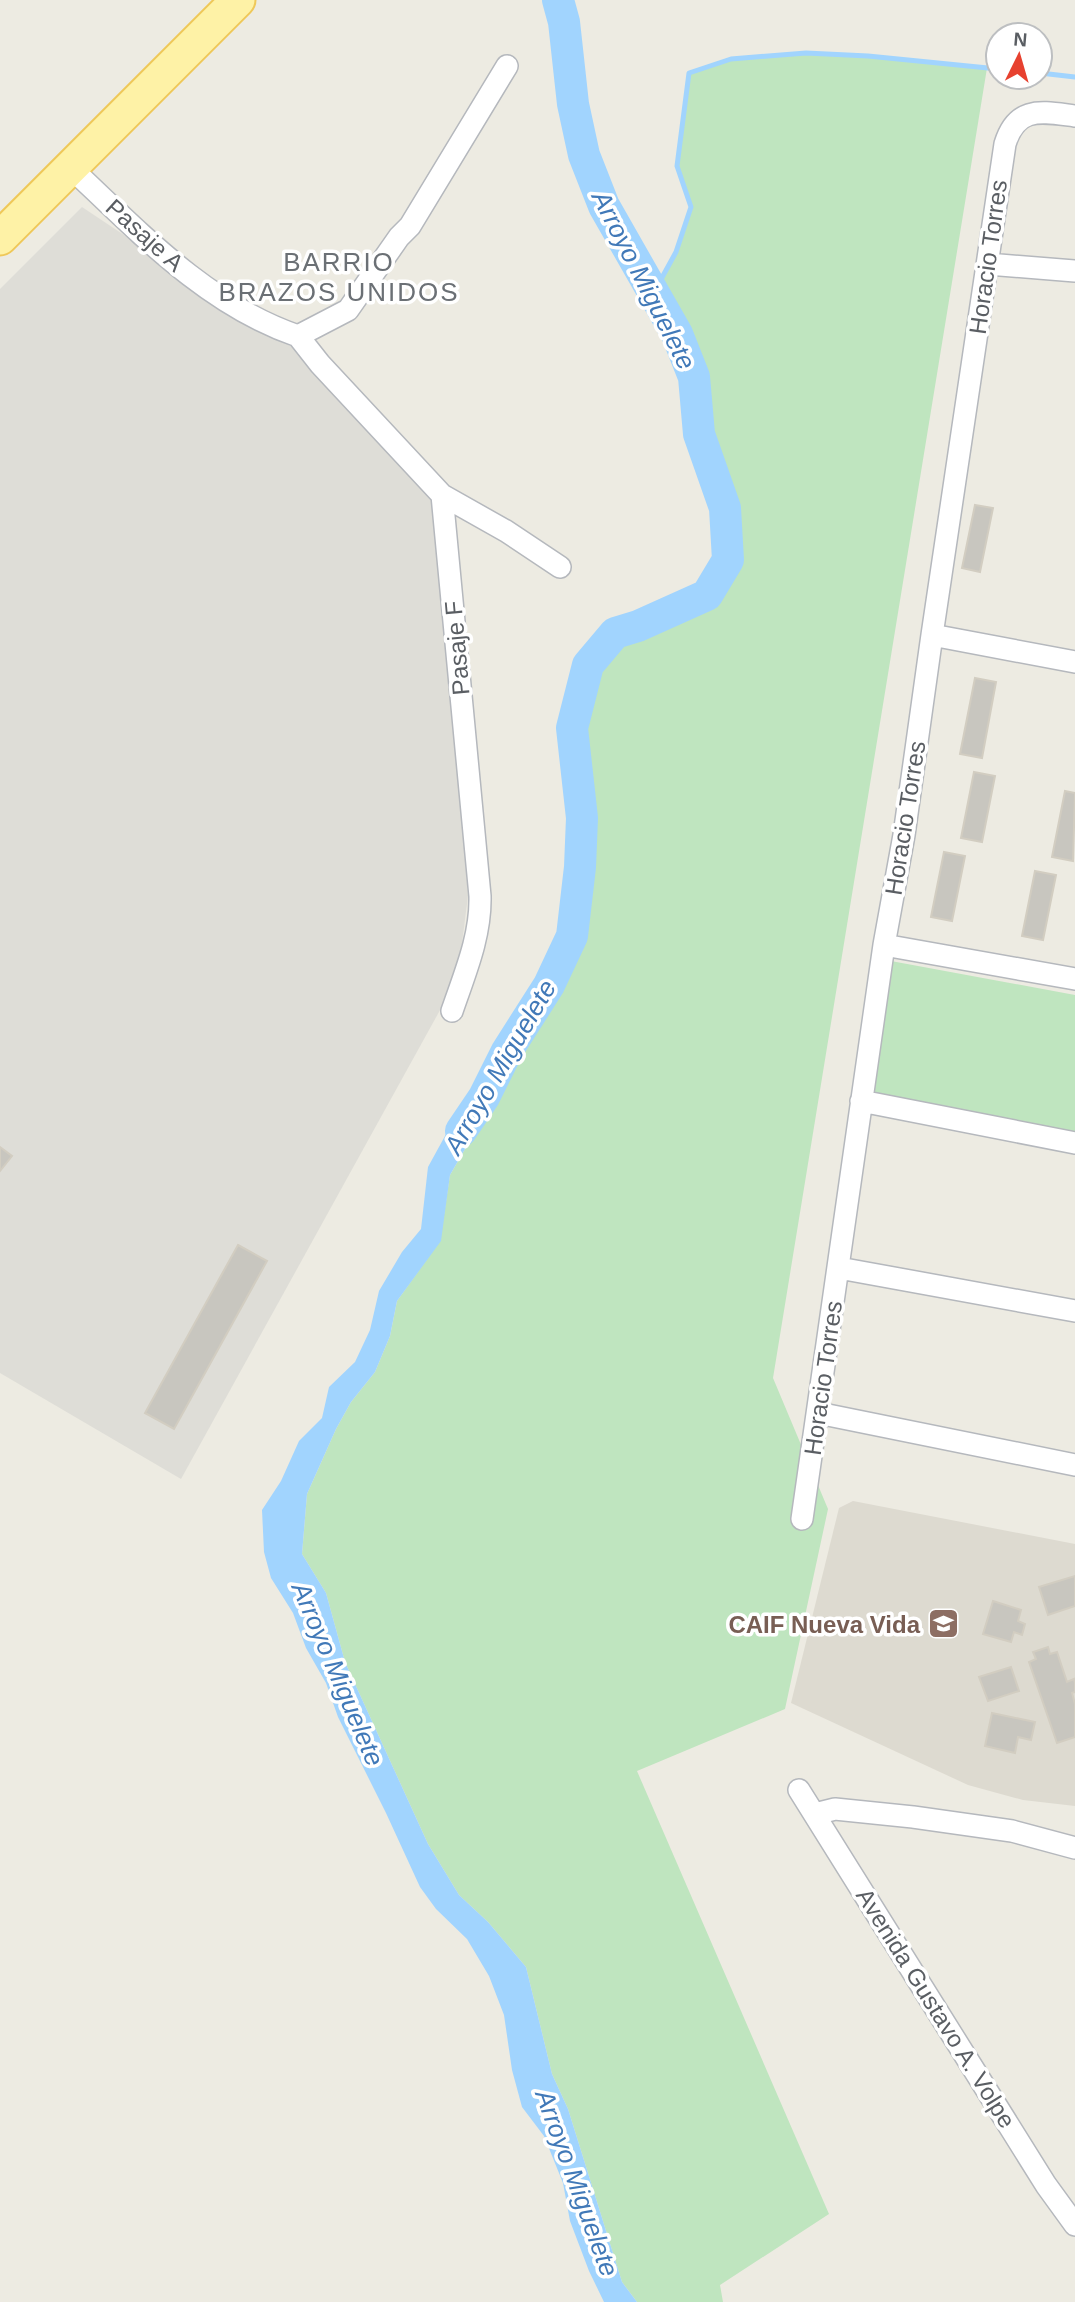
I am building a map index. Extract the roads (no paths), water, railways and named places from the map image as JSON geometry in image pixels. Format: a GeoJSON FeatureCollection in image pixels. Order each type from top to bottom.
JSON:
{"type":"FeatureCollection","features":[{"type":"Feature","properties":{"kind":"main road"},"geometry":{"type":"LineString","coordinates":[[0,238],[238,0]]}},
{"type":"Feature","properties":{"kind":"street"},"geometry":{"type":"LineString","coordinates":[[507,66],[410,226],[399,237],[348,310],[298,335],[320,364],[442,495],[506,531],[560,567]]}},
{"type":"Feature","properties":{"kind":"street","name":"Horacio Torres"},"geometry":{"type":"LineString","coordinates":[[802,1519],[884,945],[904,835],[1005,144],[1009,130],[1028,114],[1075,116]]}},
{"type":"Feature","properties":{"kind":"street","name":"Pasaje A"},"geometry":{"type":"LineString","coordinates":[[70,167],[178,268],[265,324],[298,335]]}},
{"type":"Feature","properties":{"kind":"street"},"geometry":{"type":"LineString","coordinates":[[988,264],[1075,271]]}},
{"type":"Feature","properties":{"kind":"street","name":"Pasaje F"},"geometry":{"type":"LineString","coordinates":[[442,495],[481,896],[481,917],[475,942],[452,1010]]}},
{"type":"Feature","properties":{"kind":"street"},"geometry":{"type":"LineString","coordinates":[[932,635],[1075,662]]}},
{"type":"Feature","properties":{"kind":"street"},"geometry":{"type":"LineString","coordinates":[[884,945],[1075,979]]}},
{"type":"Feature","properties":{"kind":"street"},"geometry":{"type":"LineString","coordinates":[[861,1101],[1075,1143]]}},
{"type":"Feature","properties":{"kind":"street"},"geometry":{"type":"LineString","coordinates":[[839,1268],[1075,1311]]}},
{"type":"Feature","properties":{"kind":"street"},"geometry":{"type":"LineString","coordinates":[[818,1413],[1075,1465]]}},
{"type":"Feature","properties":{"kind":"street","name":"Avenida Gustavo A. Volpe"},"geometry":{"type":"LineString","coordinates":[[799,1790],[1046,2185],[1075,2225]]}},
{"type":"Feature","properties":{"kind":"street"},"geometry":{"type":"LineString","coordinates":[[815,1814],[835,1809],[913,1817],[1012,1831],[1075,1848]]}},
{"type":"Feature","properties":{"kind":"water"},"geometry":{"type":"Polygon","coordinates":[[[484,1097],[480,1123],[450,1175],[441,1241],[397,1301],[390,1336],[375,1372],[351,1402],[307,1494],[302,1554],[326,1593],[345,1662],[428,1844],[459,1895],[488,1922],[526,1967],[552,2074],[568,2109],[622,2282],[637,2302],[604,2302],[570,2221],[563,2183],[544,2136],[522,2107],[512,2070],[504,2015],[489,1976],[467,1939],[436,1909],[420,1887],[338,1717],[326,1683],[306,1648],[293,1613],[271,1578],[264,1552],[262,1510],[281,1481],[299,1441],[322,1418],[329,1387],[355,1362],[370,1330],[379,1291],[402,1252],[421,1229],[428,1167],[451,1125],[484,1097]]]}},
{"type":"Feature","properties":{"kind":"waterway","name":"Arroyo Miguelete"},"geometry":{"type":"LineString","coordinates":[[461,1131],[484,1097],[507,1051],[549,985],[572,936],[580,867],[582,818],[572,728],[588,665],[615,633],[638,626],[707,595],[728,560],[725,508],[699,434],[694,377],[677,334],[604,206],[584,155],[573,104],[564,22],[558,0]]}},
{"type":"Feature","properties":{"kind":"waterway"},"geometry":{"type":"LineString","coordinates":[[653,294],[676,252],[691,207],[677,166],[689,73],[731,59],[806,53],[984,68]]}},
{"type":"Feature","properties":{"kind":"waterway"},"geometry":{"type":"LineString","coordinates":[[1054,75],[1075,77]]}},
{"type":"Feature","properties":{"kind":"place","name":"CAIF Nueva Vida"},"geometry":{"type":"Point","coordinates":[943,1624]}},
{"type":"Feature","properties":{"kind":"district","name":"BARRIO BRAZOS UNIDOS"},"geometry":{"type":"Point","coordinates":[339,277]}}]}
